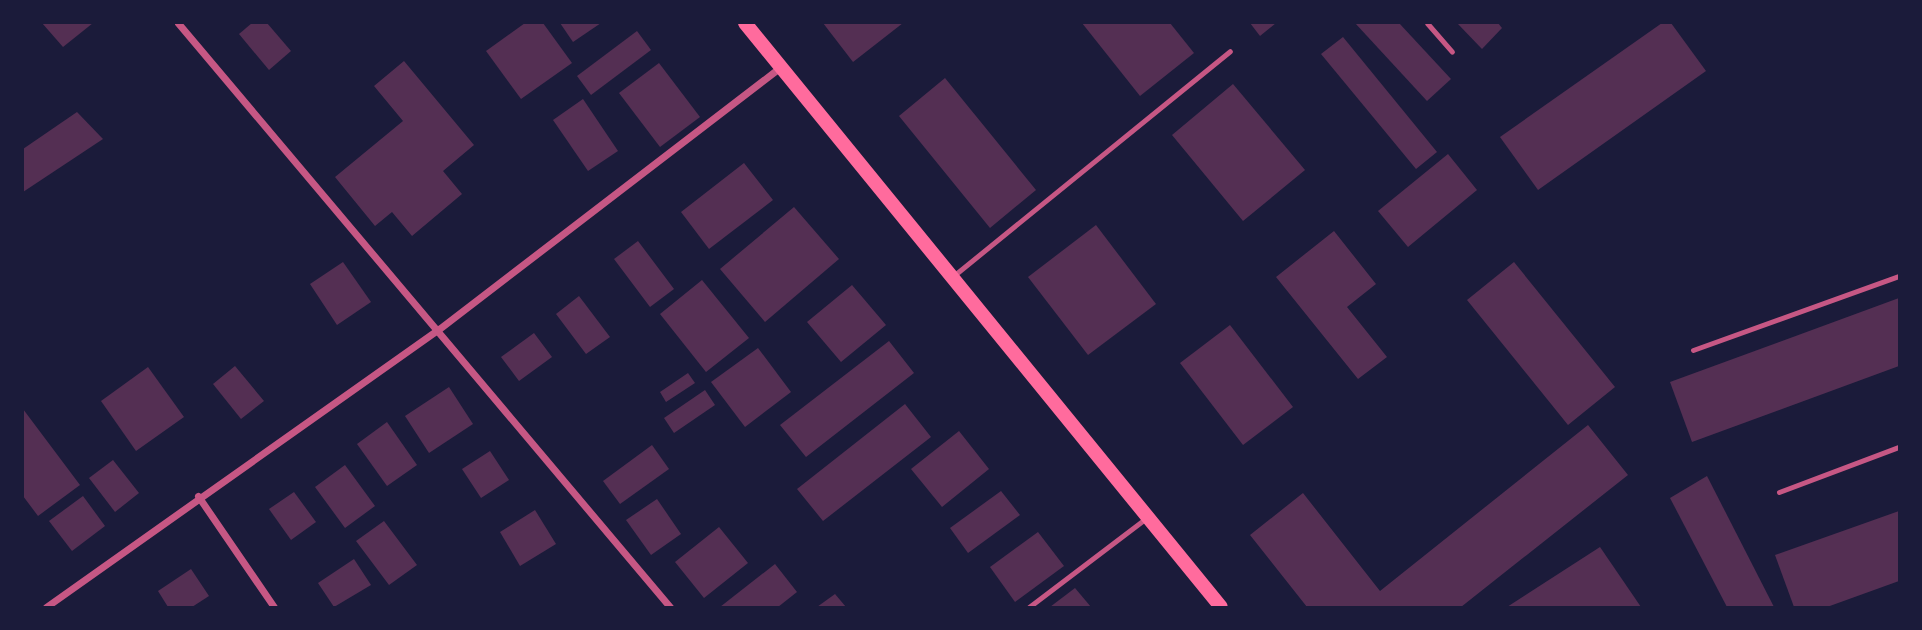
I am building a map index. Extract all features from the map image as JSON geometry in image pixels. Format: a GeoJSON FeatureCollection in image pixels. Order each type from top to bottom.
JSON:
{"type":"FeatureCollection","features":[{"type":"Feature","properties":{"kind":"main road"},"geometry":{"type":"LineString","coordinates":[[745,23],[1221,607]]}},
{"type":"Feature","properties":{"kind":"street"},"geometry":{"type":"LineString","coordinates":[[178,23],[439,329],[670,607]]}},
{"type":"Feature","properties":{"kind":"street"},"geometry":{"type":"LineString","coordinates":[[46,607],[198,496],[439,329],[781,66]]}},
{"type":"Feature","properties":{"kind":"street"},"geometry":{"type":"LineString","coordinates":[[198,496],[274,607]]}},
{"type":"Feature","properties":{"kind":"lane"},"geometry":{"type":"LineString","coordinates":[[1427,23],[1452,52]]}},
{"type":"Feature","properties":{"kind":"lane"},"geometry":{"type":"LineString","coordinates":[[952,276],[1230,51]]}},
{"type":"Feature","properties":{"kind":"lane"},"geometry":{"type":"LineString","coordinates":[[1693,350],[1899,276]]}},
{"type":"Feature","properties":{"kind":"lane"},"geometry":{"type":"LineString","coordinates":[[1779,492],[1899,447]]}},
{"type":"Feature","properties":{"kind":"lane"},"geometry":{"type":"LineString","coordinates":[[1029,607],[1148,517]]}},
{"type":"Feature","properties":{"kind":"building"},"geometry":{"type":"Polygon","coordinates":[[[42,23],[93,23],[63,47],[42,23]]]}},
{"type":"Feature","properties":{"kind":"building"},"geometry":{"type":"Polygon","coordinates":[[[252,23],[267,23],[291,51],[269,70],[239,34],[252,23]]]}},
{"type":"Feature","properties":{"kind":"building"},"geometry":{"type":"Polygon","coordinates":[[[525,23],[543,23],[572,63],[521,99],[486,51],[525,23]]]}},
{"type":"Feature","properties":{"kind":"building"},"geometry":{"type":"Polygon","coordinates":[[[560,23],[601,23],[573,42],[560,23]]]}},
{"type":"Feature","properties":{"kind":"building"},"geometry":{"type":"Polygon","coordinates":[[[823,23],[903,23],[853,62],[823,23]]]}},
{"type":"Feature","properties":{"kind":"building"},"geometry":{"type":"Polygon","coordinates":[[[1082,23],[1170,23],[1194,53],[1140,96],[1082,23]]]}},
{"type":"Feature","properties":{"kind":"building"},"geometry":{"type":"Polygon","coordinates":[[[1250,23],[1276,23],[1260,36],[1250,23]]]}},
{"type":"Feature","properties":{"kind":"building"},"geometry":{"type":"Polygon","coordinates":[[[1355,23],[1399,23],[1451,79],[1427,101],[1355,23]]]}},
{"type":"Feature","properties":{"kind":"building"},"geometry":{"type":"Polygon","coordinates":[[[1457,23],[1498,23],[1502,28],[1482,49],[1457,23]]]}},
{"type":"Feature","properties":{"kind":"building"},"geometry":{"type":"Polygon","coordinates":[[[1662,23],[1671,23],[1706,71],[1538,190],[1500,137],[1662,23]]]}},
{"type":"Feature","properties":{"kind":"building"},"geometry":{"type":"Polygon","coordinates":[[[637,31],[651,50],[591,95],[577,76],[637,31]]]}},
{"type":"Feature","properties":{"kind":"building"},"geometry":{"type":"Polygon","coordinates":[[[1343,37],[1437,152],[1416,169],[1321,54],[1343,37]]]}},
{"type":"Feature","properties":{"kind":"building"},"geometry":{"type":"Polygon","coordinates":[[[404,61],[474,145],[443,171],[462,194],[412,236],[392,212],[375,226],[335,177],[403,121],[374,86],[404,61]]]}},
{"type":"Feature","properties":{"kind":"building"},"geometry":{"type":"Polygon","coordinates":[[[659,63],[700,117],[660,147],[619,93],[659,63]]]}},
{"type":"Feature","properties":{"kind":"building"},"geometry":{"type":"Polygon","coordinates":[[[945,78],[1036,190],[990,228],[899,116],[945,78]]]}},
{"type":"Feature","properties":{"kind":"building"},"geometry":{"type":"Polygon","coordinates":[[[1233,84],[1305,170],[1243,221],[1172,135],[1233,84]]]}},
{"type":"Feature","properties":{"kind":"building"},"geometry":{"type":"Polygon","coordinates":[[[583,99],[618,151],[588,171],[553,120],[583,99]]]}},
{"type":"Feature","properties":{"kind":"building"},"geometry":{"type":"Polygon","coordinates":[[[77,112],[103,139],[23,192],[23,149],[77,112]]]}},
{"type":"Feature","properties":{"kind":"building"},"geometry":{"type":"Polygon","coordinates":[[[1448,154],[1477,190],[1408,247],[1378,211],[1448,154]]]}},
{"type":"Feature","properties":{"kind":"building"},"geometry":{"type":"Polygon","coordinates":[[[744,163],[773,200],[709,249],[681,212],[744,163]]]}},
{"type":"Feature","properties":{"kind":"building"},"geometry":{"type":"Polygon","coordinates":[[[794,207],[839,259],[765,322],[720,269],[794,207]]]}},
{"type":"Feature","properties":{"kind":"building"},"geometry":{"type":"Polygon","coordinates":[[[1096,225],[1156,304],[1088,355],[1028,277],[1096,225]]]}},
{"type":"Feature","properties":{"kind":"building"},"geometry":{"type":"Polygon","coordinates":[[[1334,231],[1376,284],[1347,307],[1387,357],[1358,379],[1276,277],[1334,231]]]}},
{"type":"Feature","properties":{"kind":"building"},"geometry":{"type":"Polygon","coordinates":[[[638,241],[674,289],[650,307],[614,259],[638,241]]]}},
{"type":"Feature","properties":{"kind":"building"},"geometry":{"type":"Polygon","coordinates":[[[343,262],[371,302],[337,325],[310,284],[343,262]]]}},
{"type":"Feature","properties":{"kind":"building"},"geometry":{"type":"Polygon","coordinates":[[[1514,262],[1615,387],[1568,425],[1467,300],[1514,262]]]}},
{"type":"Feature","properties":{"kind":"building"},"geometry":{"type":"Polygon","coordinates":[[[702,280],[749,338],[706,372],[660,314],[702,280]]]}},
{"type":"Feature","properties":{"kind":"building"},"geometry":{"type":"Polygon","coordinates":[[[852,285],[886,325],[841,362],[807,322],[852,285]]]}},
{"type":"Feature","properties":{"kind":"building"},"geometry":{"type":"Polygon","coordinates":[[[579,296],[610,337],[586,354],[556,314],[579,296]]]}},
{"type":"Feature","properties":{"kind":"building"},"geometry":{"type":"Polygon","coordinates":[[[1899,298],[1899,366],[1692,442],[1670,382],[1899,298]]]}},
{"type":"Feature","properties":{"kind":"building"},"geometry":{"type":"Polygon","coordinates":[[[1230,325],[1293,407],[1243,445],[1180,363],[1230,325]]]}},
{"type":"Feature","properties":{"kind":"building"},"geometry":{"type":"Polygon","coordinates":[[[534,333],[552,357],[519,381],[501,357],[534,333]]]}},
{"type":"Feature","properties":{"kind":"building"},"geometry":{"type":"Polygon","coordinates":[[[889,341],[914,373],[806,457],[780,425],[889,341]]]}},
{"type":"Feature","properties":{"kind":"building"},"geometry":{"type":"Polygon","coordinates":[[[758,348],[791,392],[745,427],[711,382],[758,348]]]}},
{"type":"Feature","properties":{"kind":"building"},"geometry":{"type":"Polygon","coordinates":[[[235,366],[264,401],[241,419],[213,384],[235,366]]]}},
{"type":"Feature","properties":{"kind":"building"},"geometry":{"type":"Polygon","coordinates":[[[148,367],[184,417],[136,451],[101,401],[148,367]]]}},
{"type":"Feature","properties":{"kind":"building"},"geometry":{"type":"Polygon","coordinates":[[[688,373],[695,383],[666,402],[660,392],[688,373]]]}},
{"type":"Feature","properties":{"kind":"building"},"geometry":{"type":"Polygon","coordinates":[[[449,387],[473,424],[429,453],[405,416],[449,387]]]}},
{"type":"Feature","properties":{"kind":"building"},"geometry":{"type":"Polygon","coordinates":[[[705,390],[715,405],[674,433],[664,418],[705,390]]]}},
{"type":"Feature","properties":{"kind":"building"},"geometry":{"type":"Polygon","coordinates":[[[905,404],[931,437],[823,521],[797,489],[905,404]]]}},
{"type":"Feature","properties":{"kind":"building"},"geometry":{"type":"Polygon","coordinates":[[[23,409],[80,485],[38,516],[23,496],[23,409]]]}},
{"type":"Feature","properties":{"kind":"building"},"geometry":{"type":"Polygon","coordinates":[[[387,422],[417,465],[387,486],[357,444],[387,422]]]}},
{"type":"Feature","properties":{"kind":"building"},"geometry":{"type":"Polygon","coordinates":[[[1588,425],[1628,475],[1461,607],[1307,607],[1250,535],[1303,493],[1380,591],[1588,425]]]}},
{"type":"Feature","properties":{"kind":"building"},"geometry":{"type":"Polygon","coordinates":[[[959,431],[989,469],[942,507],[911,469],[959,431]]]}},
{"type":"Feature","properties":{"kind":"building"},"geometry":{"type":"Polygon","coordinates":[[[652,445],[669,469],[620,504],[603,481],[652,445]]]}},
{"type":"Feature","properties":{"kind":"building"},"geometry":{"type":"Polygon","coordinates":[[[490,451],[509,480],[481,498],[462,469],[490,451]]]}},
{"type":"Feature","properties":{"kind":"building"},"geometry":{"type":"Polygon","coordinates":[[[113,460],[139,493],[115,512],[89,478],[113,460]]]}},
{"type":"Feature","properties":{"kind":"building"},"geometry":{"type":"Polygon","coordinates":[[[345,465],[375,506],[345,528],[315,487],[345,465]]]}},
{"type":"Feature","properties":{"kind":"building"},"geometry":{"type":"Polygon","coordinates":[[[1707,476],[1774,607],[1727,607],[1670,498],[1707,476]]]}},
{"type":"Feature","properties":{"kind":"building"},"geometry":{"type":"Polygon","coordinates":[[[1001,491],[1020,515],[968,553],[950,528],[1001,491]]]}},
{"type":"Feature","properties":{"kind":"building"},"geometry":{"type":"Polygon","coordinates":[[[294,492],[316,522],[291,540],[269,509],[294,492]]]}},
{"type":"Feature","properties":{"kind":"building"},"geometry":{"type":"Polygon","coordinates":[[[83,496],[105,526],[72,551],[49,521],[83,496]]]}},
{"type":"Feature","properties":{"kind":"building"},"geometry":{"type":"Polygon","coordinates":[[[657,499],[681,534],[651,555],[626,520],[657,499]]]}},
{"type":"Feature","properties":{"kind":"building"},"geometry":{"type":"Polygon","coordinates":[[[535,510],[556,544],[520,566],[500,532],[535,510]]]}},
{"type":"Feature","properties":{"kind":"building"},"geometry":{"type":"Polygon","coordinates":[[[1899,511],[1899,581],[1827,607],[1794,607],[1775,555],[1899,511]]]}},
{"type":"Feature","properties":{"kind":"building"},"geometry":{"type":"Polygon","coordinates":[[[384,521],[417,565],[389,585],[356,541],[384,521]]]}},
{"type":"Feature","properties":{"kind":"building"},"geometry":{"type":"Polygon","coordinates":[[[719,527],[748,563],[704,598],[675,562],[719,527]]]}},
{"type":"Feature","properties":{"kind":"building"},"geometry":{"type":"Polygon","coordinates":[[[1038,532],[1064,566],[1015,602],[990,567],[1038,532]]]}},
{"type":"Feature","properties":{"kind":"building"},"geometry":{"type":"Polygon","coordinates":[[[1600,547],[1641,607],[1507,607],[1600,547]]]}},
{"type":"Feature","properties":{"kind":"building"},"geometry":{"type":"Polygon","coordinates":[[[354,559],[371,585],[334,607],[318,583],[354,559]]]}},
{"type":"Feature","properties":{"kind":"building"},"geometry":{"type":"Polygon","coordinates":[[[775,564],[797,592],[778,607],[720,607],[775,564]]]}},
{"type":"Feature","properties":{"kind":"building"},"geometry":{"type":"Polygon","coordinates":[[[191,569],[209,596],[192,607],[168,607],[158,591],[191,569]]]}},
{"type":"Feature","properties":{"kind":"building"},"geometry":{"type":"Polygon","coordinates":[[[1075,588],[1091,607],[1050,607],[1075,588]]]}},
{"type":"Feature","properties":{"kind":"building"},"geometry":{"type":"Polygon","coordinates":[[[835,594],[846,607],[817,607],[835,594]]]}}]}
